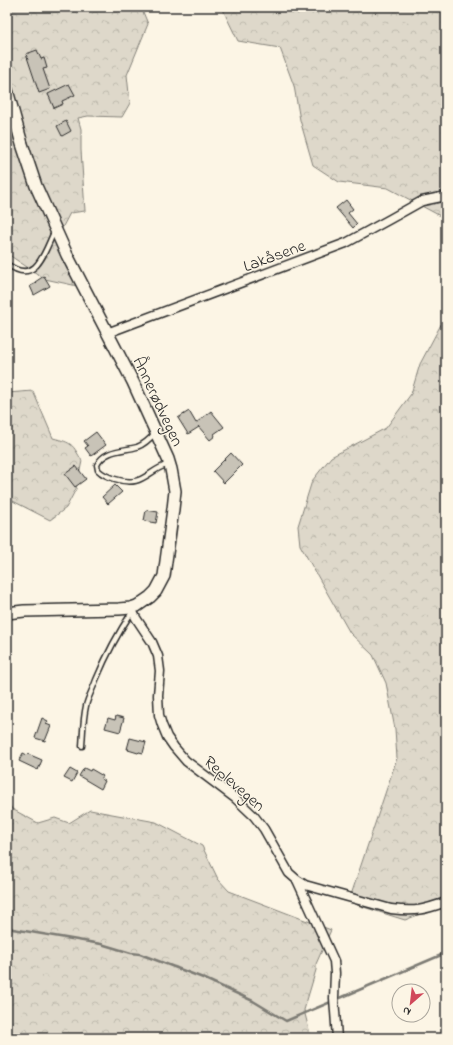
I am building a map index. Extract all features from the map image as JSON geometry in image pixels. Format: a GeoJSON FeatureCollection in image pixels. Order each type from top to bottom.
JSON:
{"type":"FeatureCollection","features":[{"type":"Feature","properties":{"kind":"main road","name":"Ånnerødvegen"},"geometry":{"type":"LineString","coordinates":[[7,90],[22,144],[36,186],[67,255],[133,382],[170,464],[175,491],[174,509],[164,576],[156,591],[144,602],[132,610],[24,611],[7,613]]}},
{"type":"Feature","properties":{"kind":"street","name":"Lakåsene"},"geometry":{"type":"LineString","coordinates":[[107,333],[346,244],[422,201],[446,196]]}},
{"type":"Feature","properties":{"kind":"street","name":"Replevegen"},"geometry":{"type":"LineString","coordinates":[[132,610],[152,642],[158,656],[160,671],[158,695],[159,715],[167,737],[186,761],[234,798],[254,816],[264,829],[289,873],[305,885],[391,909],[415,911],[446,902]]}},
{"type":"Feature","properties":{"kind":"street"},"geometry":{"type":"LineString","coordinates":[[297,880],[334,961],[334,998],[338,1038]]}},
{"type":"Feature","properties":{"kind":"lane"},"geometry":{"type":"LineString","coordinates":[[7,264],[22,271],[30,271],[36,268],[43,257],[56,229]]}},
{"type":"Feature","properties":{"kind":"lane"},"geometry":{"type":"LineString","coordinates":[[156,433],[140,446],[116,451],[103,458],[98,465],[98,470],[109,478],[119,481],[133,482],[141,480],[160,467],[170,464]]}},
{"type":"Feature","properties":{"kind":"lane"},"geometry":{"type":"LineString","coordinates":[[82,746],[86,706],[110,650],[132,610]]}},
{"type":"Feature","properties":{"kind":"green space"},"geometry":{"type":"Polygon","coordinates":[[[7,7],[141,7],[148,24],[127,75],[130,103],[122,117],[88,116],[78,118],[81,129],[85,211],[70,213],[60,232],[82,287],[45,279],[7,253],[7,7]]]}},
{"type":"Feature","properties":{"kind":"green space"},"geometry":{"type":"Polygon","coordinates":[[[224,7],[446,7],[446,219],[388,188],[339,182],[313,165],[300,120],[294,86],[280,48],[238,41],[224,12],[224,7]]]}},
{"type":"Feature","properties":{"kind":"green space"},"geometry":{"type":"Polygon","coordinates":[[[446,315],[446,904],[405,920],[357,905],[351,895],[397,758],[395,729],[386,683],[373,655],[350,633],[300,545],[298,526],[312,481],[331,457],[386,428],[411,394],[420,364],[446,315]]]}},
{"type":"Feature","properties":{"kind":"green space"},"geometry":{"type":"Polygon","coordinates":[[[33,391],[53,438],[65,441],[71,445],[82,461],[76,489],[66,508],[50,520],[7,498],[7,393],[33,391]]]}},
{"type":"Feature","properties":{"kind":"green space"},"geometry":{"type":"Polygon","coordinates":[[[7,801],[12,809],[38,823],[55,818],[69,823],[90,810],[156,822],[202,846],[218,879],[229,891],[331,930],[316,964],[316,970],[304,1010],[311,1038],[7,1038],[7,801]]]}},
{"type":"Feature","properties":{"kind":"building"},"geometry":{"type":"Polygon","coordinates":[[[37,50],[41,59],[44,58],[47,68],[43,69],[50,89],[39,93],[26,54],[37,50]]]}},
{"type":"Feature","properties":{"kind":"building"},"geometry":{"type":"Polygon","coordinates":[[[69,84],[75,95],[62,101],[63,104],[54,108],[48,94],[69,84]]]}},
{"type":"Feature","properties":{"kind":"building"},"geometry":{"type":"Polygon","coordinates":[[[66,121],[71,131],[62,136],[57,126],[66,121]]]}},
{"type":"Feature","properties":{"kind":"building"},"geometry":{"type":"Polygon","coordinates":[[[346,200],[353,209],[348,213],[357,224],[353,228],[336,208],[346,200]]]}},
{"type":"Feature","properties":{"kind":"building"},"geometry":{"type":"Polygon","coordinates":[[[44,276],[50,286],[34,295],[30,286],[44,276]]]}},
{"type":"Feature","properties":{"kind":"building"},"geometry":{"type":"Polygon","coordinates":[[[189,411],[196,423],[211,411],[224,427],[214,434],[215,436],[210,440],[199,427],[188,434],[178,418],[189,411]]]}},
{"type":"Feature","properties":{"kind":"building"},"geometry":{"type":"Polygon","coordinates":[[[96,432],[106,445],[91,456],[85,448],[88,446],[84,441],[96,432]]]}},
{"type":"Feature","properties":{"kind":"building"},"geometry":{"type":"Polygon","coordinates":[[[231,453],[242,465],[224,483],[213,471],[231,453]]]}},
{"type":"Feature","properties":{"kind":"building"},"geometry":{"type":"Polygon","coordinates":[[[76,466],[86,479],[75,487],[65,474],[76,466]]]}},
{"type":"Feature","properties":{"kind":"building"},"geometry":{"type":"Polygon","coordinates":[[[115,485],[122,492],[108,504],[102,497],[115,485]]]}},
{"type":"Feature","properties":{"kind":"building"},"geometry":{"type":"Polygon","coordinates":[[[146,510],[158,512],[156,523],[144,521],[146,510]]]}},
{"type":"Feature","properties":{"kind":"building"},"geometry":{"type":"Polygon","coordinates":[[[116,716],[124,718],[120,732],[105,728],[108,718],[115,720],[116,716]]]}},
{"type":"Feature","properties":{"kind":"building"},"geometry":{"type":"Polygon","coordinates":[[[42,718],[48,721],[46,724],[51,726],[45,741],[35,738],[42,718]]]}},
{"type":"Feature","properties":{"kind":"building"},"geometry":{"type":"Polygon","coordinates":[[[130,738],[146,742],[143,753],[138,753],[127,749],[130,738]]]}},
{"type":"Feature","properties":{"kind":"building"},"geometry":{"type":"Polygon","coordinates":[[[23,753],[42,760],[38,770],[19,761],[23,753]]]}},
{"type":"Feature","properties":{"kind":"building"},"geometry":{"type":"Polygon","coordinates":[[[84,768],[90,771],[91,769],[103,776],[101,779],[105,781],[101,789],[79,776],[84,768]]]}},
{"type":"Feature","properties":{"kind":"building"},"geometry":{"type":"Polygon","coordinates":[[[70,769],[77,773],[72,782],[64,778],[70,769]]]}},
{"type":"Feature","properties":{"kind":"waterway"},"geometry":{"type":"LineString","coordinates":[[7,926],[13,929],[101,944],[131,953],[140,954],[203,978],[253,1001],[286,1021],[446,953]]}}]}
